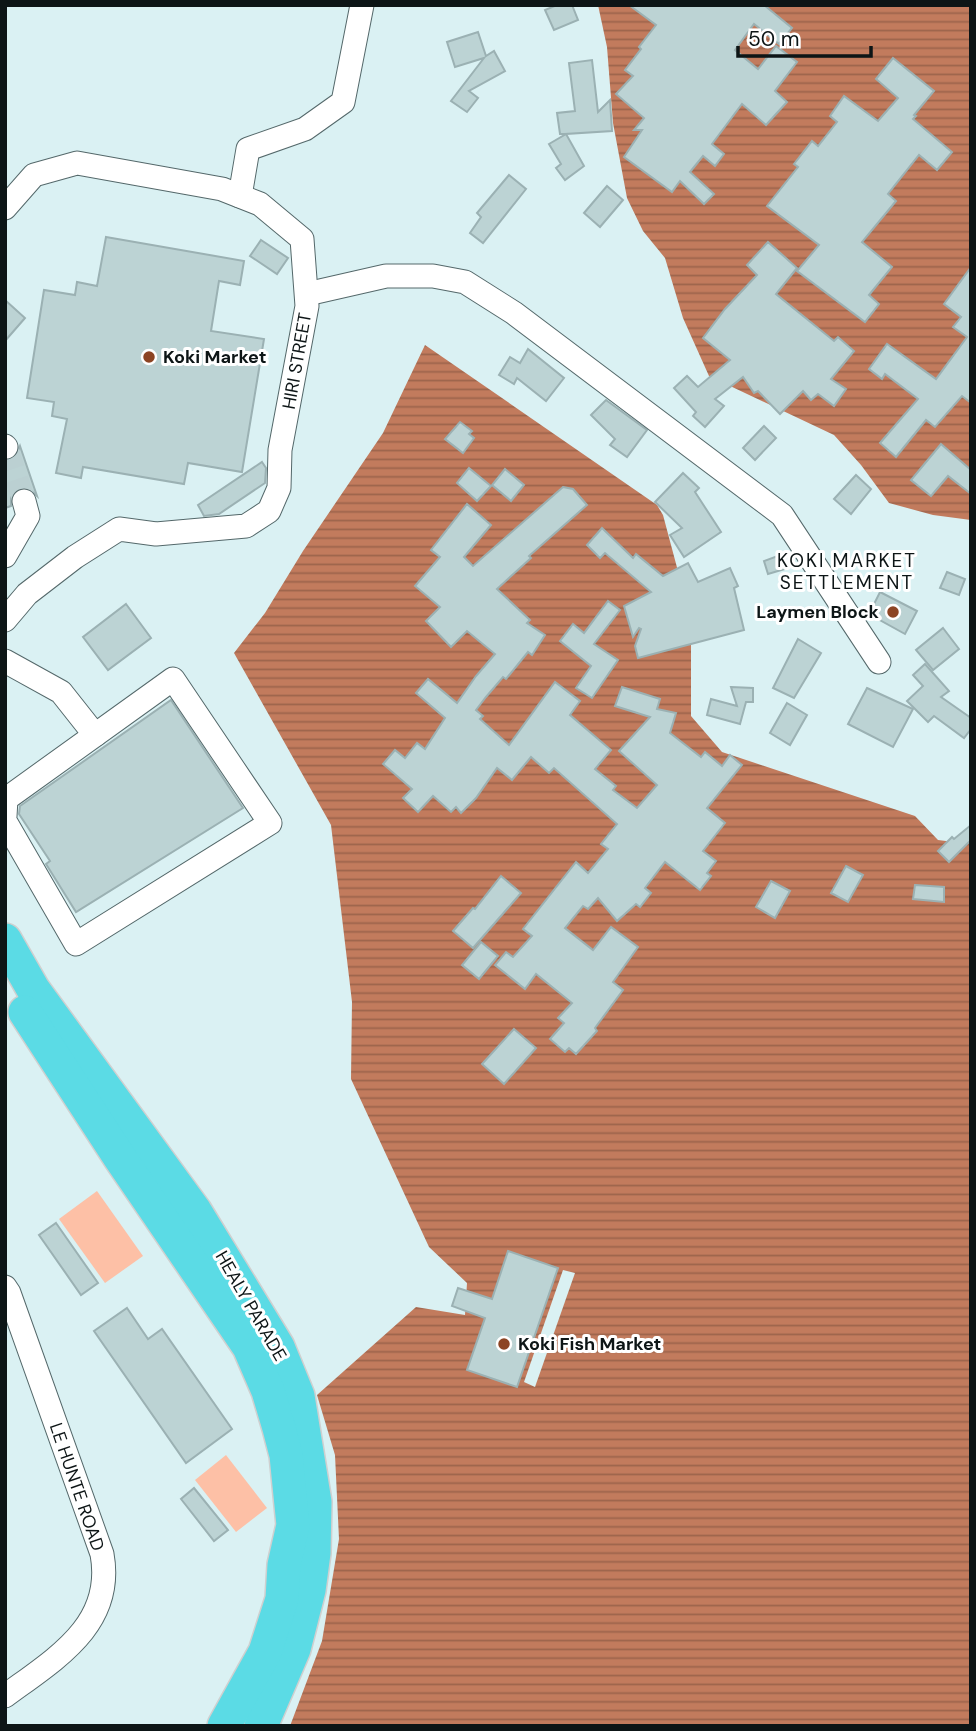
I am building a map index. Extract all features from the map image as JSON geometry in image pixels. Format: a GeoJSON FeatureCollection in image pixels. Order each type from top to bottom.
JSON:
{"type":"FeatureCollection","features":[{"type":"Feature","properties":{"kind":"highway","name":"HEALY PARADE"},"geometry":{"type":"LineString","coordinates":[[5,940],[33,989],[195,1211],[278,1346],[298,1396],[315,1502],[314,1553],[309,1590],[294,1649],[261,1726]]}},
{"type":"Feature","properties":{"kind":"highway","name":"HEALY PARADE"},"geometry":{"type":"LineString","coordinates":[[5,982],[249,1348],[272,1404],[286,1455],[293,1525],[284,1566],[282,1599],[265,1652],[224,1726]]}},
{"type":"Feature","properties":{"kind":"street"},"geometry":{"type":"LineString","coordinates":[[240,196],[248,149],[304,129],[343,102],[362,5]]}},
{"type":"Feature","properties":{"kind":"street","name":"HIRI STREET"},"geometry":{"type":"LineString","coordinates":[[5,208],[34,174],[77,163],[222,189],[260,204],[302,239],[307,294],[280,450],[279,488],[269,511],[246,526],[156,534],[119,529],[75,557],[27,594],[5,620]]}},
{"type":"Feature","properties":{"kind":"street"},"geometry":{"type":"LineString","coordinates":[[307,294],[386,276],[433,276],[465,282],[514,313],[782,515],[879,662]]}},
{"type":"Feature","properties":{"kind":"street"},"geometry":{"type":"LineString","coordinates":[[5,556],[28,516],[24,501]]}},
{"type":"Feature","properties":{"kind":"street"},"geometry":{"type":"LineString","coordinates":[[5,661],[61,692],[95,736]]}},
{"type":"Feature","properties":{"kind":"street"},"geometry":{"type":"LineString","coordinates":[[173,679],[270,823],[76,944],[5,818],[6,799],[95,736],[173,679]]}},
{"type":"Feature","properties":{"kind":"street","name":"LE HUNTE ROAD"},"geometry":{"type":"LineString","coordinates":[[5,1287],[102,1554],[105,1572],[99,1604],[68,1650],[5,1696]]}},
{"type":"Feature","properties":{"kind":"shaded area"},"geometry":{"type":"Polygon","coordinates":[[[598,5],[971,5],[971,520],[933,515],[889,503],[861,465],[834,435],[709,376],[683,318],[665,258],[643,231],[627,198],[613,123],[607,47],[598,5]]]}},
{"type":"Feature","properties":{"kind":"shaded area"},"geometry":{"type":"Polygon","coordinates":[[[425,345],[657,505],[663,515],[691,620],[691,716],[722,752],[915,816],[938,840],[962,843],[971,837],[971,1726],[290,1726],[322,1641],[339,1539],[335,1455],[317,1395],[416,1307],[465,1315],[467,1283],[429,1247],[351,1079],[352,1002],[331,825],[234,653],[265,613],[303,551],[383,433],[425,345]]]}},
{"type":"Feature","properties":{"kind":"shaded area"},"geometry":{"type":"Polygon","coordinates":[[[97,1191],[143,1256],[105,1283],[59,1219],[97,1191]]]}},
{"type":"Feature","properties":{"kind":"shaded area"},"geometry":{"type":"Polygon","coordinates":[[[226,1455],[267,1508],[236,1532],[195,1480],[226,1455]]]}},
{"type":"Feature","properties":{"kind":"pier"},"geometry":{"type":"Polygon","coordinates":[[[563,1270],[575,1273],[535,1387],[524,1382],[563,1270]]]}},
{"type":"Feature","properties":{"kind":"building"},"geometry":{"type":"Polygon","coordinates":[[[557,5],[572,5],[578,20],[554,30],[545,10],[557,5]]]}},
{"type":"Feature","properties":{"kind":"building"},"geometry":{"type":"Polygon","coordinates":[[[629,5],[764,5],[792,28],[779,44],[754,24],[735,50],[758,69],[776,46],[797,62],[775,91],[787,102],[766,125],[742,104],[712,144],[724,154],[715,166],[703,156],[690,172],[714,194],[704,204],[680,181],[672,192],[624,157],[642,130],[634,130],[644,118],[616,94],[633,76],[625,70],[656,25],[629,5]]]}},
{"type":"Feature","properties":{"kind":"building"},"geometry":{"type":"Polygon","coordinates":[[[478,32],[486,56],[494,51],[505,71],[469,91],[478,98],[467,112],[451,101],[484,58],[455,67],[447,42],[478,32]]]}},
{"type":"Feature","properties":{"kind":"building"},"geometry":{"type":"Polygon","coordinates":[[[893,58],[934,91],[913,119],[952,152],[937,170],[919,155],[888,194],[896,201],[862,242],[892,267],[869,295],[879,304],[865,322],[797,271],[819,245],[767,206],[798,167],[794,164],[812,141],[818,146],[837,122],[830,116],[844,96],[878,121],[898,98],[876,79],[893,58]]]}},
{"type":"Feature","properties":{"kind":"building"},"geometry":{"type":"Polygon","coordinates":[[[592,60],[598,112],[610,100],[612,131],[560,134],[557,113],[575,111],[569,63],[592,60]]]}},
{"type":"Feature","properties":{"kind":"building"},"geometry":{"type":"Polygon","coordinates":[[[566,134],[584,166],[565,180],[556,168],[561,164],[549,144],[566,134]]]}},
{"type":"Feature","properties":{"kind":"building"},"geometry":{"type":"Polygon","coordinates":[[[509,175],[526,189],[483,243],[470,233],[481,217],[477,213],[509,175]]]}},
{"type":"Feature","properties":{"kind":"building"},"geometry":{"type":"Polygon","coordinates":[[[607,186],[623,200],[600,227],[584,213],[607,186]]]}},
{"type":"Feature","properties":{"kind":"building"},"geometry":{"type":"Polygon","coordinates":[[[106,237],[244,261],[240,285],[219,281],[211,331],[264,339],[242,472],[188,463],[184,484],[83,467],[81,478],[56,473],[67,419],[52,416],[54,402],[27,398],[44,290],[75,295],[77,282],[97,286],[106,237]]]}},
{"type":"Feature","properties":{"kind":"building"},"geometry":{"type":"Polygon","coordinates":[[[261,240],[288,258],[277,274],[250,256],[261,240]]]}},
{"type":"Feature","properties":{"kind":"building"},"geometry":{"type":"Polygon","coordinates":[[[768,242],[797,268],[776,294],[834,341],[838,337],[854,351],[831,379],[846,389],[834,406],[818,394],[811,400],[803,391],[780,414],[758,391],[754,393],[743,377],[715,399],[724,406],[705,427],[693,416],[696,412],[674,388],[687,376],[698,387],[730,360],[703,338],[725,309],[757,275],[747,265],[768,242]]]}},
{"type":"Feature","properties":{"kind":"building"},"geometry":{"type":"Polygon","coordinates":[[[971,267],[971,403],[962,396],[935,427],[926,420],[896,457],[880,443],[918,399],[885,374],[882,379],[869,369],[887,344],[936,379],[967,337],[953,327],[961,317],[944,304],[971,267]]]}},
{"type":"Feature","properties":{"kind":"building"},"geometry":{"type":"Polygon","coordinates":[[[5,300],[25,318],[5,341],[5,300]]]}},
{"type":"Feature","properties":{"kind":"building"},"geometry":{"type":"Polygon","coordinates":[[[528,349],[564,378],[546,401],[517,378],[514,384],[499,375],[510,357],[520,363],[528,349]]]}},
{"type":"Feature","properties":{"kind":"building"},"geometry":{"type":"Polygon","coordinates":[[[606,400],[647,430],[627,457],[610,445],[615,439],[591,415],[606,400]]]}},
{"type":"Feature","properties":{"kind":"building"},"geometry":{"type":"Polygon","coordinates":[[[460,422],[472,431],[469,434],[474,438],[463,453],[445,439],[460,422]]]}},
{"type":"Feature","properties":{"kind":"building"},"geometry":{"type":"Polygon","coordinates":[[[764,426],[776,438],[755,460],[743,448],[764,426]]]}},
{"type":"Feature","properties":{"kind":"building"},"geometry":{"type":"Polygon","coordinates":[[[941,444],[971,470],[971,494],[948,476],[931,496],[911,480],[941,444]]]}},
{"type":"Feature","properties":{"kind":"building"},"geometry":{"type":"Polygon","coordinates":[[[20,446],[37,496],[28,488],[20,488],[11,497],[11,506],[5,508],[5,461],[16,456],[20,446]]]}},
{"type":"Feature","properties":{"kind":"building"},"geometry":{"type":"Polygon","coordinates":[[[262,462],[266,468],[265,483],[219,514],[204,516],[198,505],[262,462]]]}},
{"type":"Feature","properties":{"kind":"building"},"geometry":{"type":"Polygon","coordinates":[[[469,468],[491,486],[477,501],[457,483],[469,468]]]}},
{"type":"Feature","properties":{"kind":"building"},"geometry":{"type":"Polygon","coordinates":[[[505,469],[524,485],[511,501],[492,485],[505,469]]]}},
{"type":"Feature","properties":{"kind":"building"},"geometry":{"type":"Polygon","coordinates":[[[683,473],[699,488],[695,492],[721,532],[684,557],[670,535],[682,528],[655,502],[683,473]]]}},
{"type":"Feature","properties":{"kind":"building"},"geometry":{"type":"Polygon","coordinates":[[[856,475],[871,489],[851,514],[834,499],[856,475]]]}},
{"type":"Feature","properties":{"kind":"building"},"geometry":{"type":"Polygon","coordinates":[[[563,487],[573,489],[587,505],[529,556],[531,558],[497,589],[530,620],[527,623],[545,635],[532,655],[528,652],[506,679],[503,677],[486,697],[476,710],[483,716],[480,719],[509,745],[555,682],[580,701],[570,715],[611,750],[595,769],[616,786],[613,790],[637,808],[657,785],[619,751],[650,717],[615,706],[622,687],[660,699],[657,709],[676,713],[670,733],[701,757],[705,752],[722,766],[730,755],[742,765],[707,808],[725,823],[703,851],[716,861],[707,873],[711,876],[700,890],[665,862],[645,888],[651,893],[640,907],[636,904],[617,921],[598,898],[588,909],[583,906],[565,928],[593,950],[611,927],[638,947],[613,982],[623,990],[595,1028],[597,1031],[576,1054],[569,1048],[565,1052],[550,1039],[564,1023],[558,1018],[572,1003],[536,974],[525,989],[495,965],[506,952],[513,957],[532,936],[523,929],[576,862],[588,873],[608,849],[601,844],[617,824],[554,768],[549,773],[531,757],[512,780],[497,768],[476,798],[461,813],[456,807],[451,812],[433,796],[418,812],[403,798],[412,789],[383,764],[395,750],[405,758],[417,743],[425,749],[445,718],[416,693],[428,679],[457,703],[495,654],[467,631],[451,647],[426,621],[440,607],[415,586],[440,557],[431,550],[467,504],[491,525],[464,557],[473,566],[563,487]]]}},
{"type":"Feature","properties":{"kind":"building"},"geometry":{"type":"Polygon","coordinates":[[[602,528],[633,558],[636,554],[663,576],[688,563],[698,582],[730,568],[738,586],[734,588],[744,630],[638,658],[635,646],[641,629],[639,628],[633,637],[624,606],[651,592],[605,553],[600,558],[587,545],[602,528]]]}},
{"type":"Feature","properties":{"kind":"building"},"geometry":{"type":"Polygon","coordinates":[[[783,554],[788,568],[768,574],[764,561],[783,554]]]}},
{"type":"Feature","properties":{"kind":"building"},"geometry":{"type":"Polygon","coordinates":[[[947,572],[965,579],[959,595],[940,588],[947,572]]]}},
{"type":"Feature","properties":{"kind":"building","name":"Laymen Block"},"geometry":{"type":"Polygon","coordinates":[[[880,592],[917,611],[905,634],[869,614],[880,592]]]}},
{"type":"Feature","properties":{"kind":"building"},"geometry":{"type":"Polygon","coordinates":[[[608,601],[620,610],[594,644],[618,660],[592,698],[576,688],[591,666],[560,641],[573,624],[584,633],[608,601]]]}},
{"type":"Feature","properties":{"kind":"building"},"geometry":{"type":"Polygon","coordinates":[[[126,604],[151,638],[108,670],[83,637],[126,604]]]}},
{"type":"Feature","properties":{"kind":"building"},"geometry":{"type":"Polygon","coordinates":[[[943,628],[959,649],[933,670],[916,650],[943,628]]]}},
{"type":"Feature","properties":{"kind":"building"},"geometry":{"type":"Polygon","coordinates":[[[798,639],[821,653],[794,698],[773,688],[798,639]]]}},
{"type":"Feature","properties":{"kind":"building"},"geometry":{"type":"Polygon","coordinates":[[[925,664],[949,691],[941,697],[971,718],[971,729],[964,738],[934,716],[928,722],[907,701],[923,686],[913,675],[925,664]]]}},
{"type":"Feature","properties":{"kind":"building"},"geometry":{"type":"Polygon","coordinates":[[[731,687],[753,688],[753,702],[746,702],[740,724],[707,715],[711,699],[737,706],[731,687]]]}},
{"type":"Feature","properties":{"kind":"building"},"geometry":{"type":"Polygon","coordinates":[[[867,688],[913,709],[893,747],[848,724],[867,688]]]}},
{"type":"Feature","properties":{"kind":"building"},"geometry":{"type":"Polygon","coordinates":[[[171,700],[243,808],[76,912],[46,864],[50,861],[19,814],[20,806],[171,700]]]}},
{"type":"Feature","properties":{"kind":"building"},"geometry":{"type":"Polygon","coordinates":[[[787,703],[807,715],[790,745],[770,733],[787,703]]]}},
{"type":"Feature","properties":{"kind":"building"},"geometry":{"type":"Polygon","coordinates":[[[971,825],[971,840],[949,862],[938,851],[952,837],[954,839],[971,825]]]}},
{"type":"Feature","properties":{"kind":"building"},"geometry":{"type":"Polygon","coordinates":[[[846,866],[863,875],[848,902],[831,893],[846,866]]]}},
{"type":"Feature","properties":{"kind":"building"},"geometry":{"type":"Polygon","coordinates":[[[501,876],[521,893],[473,948],[453,931],[473,908],[475,909],[501,876]]]}},
{"type":"Feature","properties":{"kind":"building"},"geometry":{"type":"Polygon","coordinates":[[[771,881],[790,891],[775,918],[756,907],[771,881]]]}},
{"type":"Feature","properties":{"kind":"building"},"geometry":{"type":"Polygon","coordinates":[[[915,885],[944,887],[944,902],[913,899],[915,885]]]}},
{"type":"Feature","properties":{"kind":"building"},"geometry":{"type":"Polygon","coordinates":[[[481,942],[498,956],[479,979],[462,965],[481,942]]]}},
{"type":"Feature","properties":{"kind":"building"},"geometry":{"type":"Polygon","coordinates":[[[514,1029],[536,1048],[504,1084],[482,1064],[514,1029]]]}},
{"type":"Feature","properties":{"kind":"building"},"geometry":{"type":"Polygon","coordinates":[[[56,1223],[98,1283],[81,1295],[39,1235],[56,1223]]]}},
{"type":"Feature","properties":{"kind":"building","name":"Koki Fish Market"},"geometry":{"type":"Polygon","coordinates":[[[508,1251],[558,1268],[517,1387],[467,1370],[485,1318],[452,1306],[458,1288],[492,1299],[508,1251]]]}},
{"type":"Feature","properties":{"kind":"building"},"geometry":{"type":"Polygon","coordinates":[[[127,1308],[148,1339],[162,1329],[232,1429],[186,1463],[94,1331],[127,1308]]]}},
{"type":"Feature","properties":{"kind":"building"},"geometry":{"type":"Polygon","coordinates":[[[194,1488],[228,1530],[214,1541],[181,1499],[194,1488]]]}},
{"type":"Feature","properties":{"kind":"tunnel"},"geometry":{"type":"LineString","coordinates":[[6,447],[24,501]]}},
{"type":"Feature","properties":{"kind":"place","name":"Koki Market"},"geometry":{"type":"Point","coordinates":[149,357]}},
{"type":"Feature","properties":{"kind":"place","name":"Laymen Block"},"geometry":{"type":"Point","coordinates":[893,612]}},
{"type":"Feature","properties":{"kind":"place","name":"Koki Fish Market"},"geometry":{"type":"Point","coordinates":[504,1344]}},
{"type":"Feature","properties":{"kind":"district","name":"KOKI MARKET SETTLEMENT"},"geometry":{"type":"Point","coordinates":[847,571]}}]}
